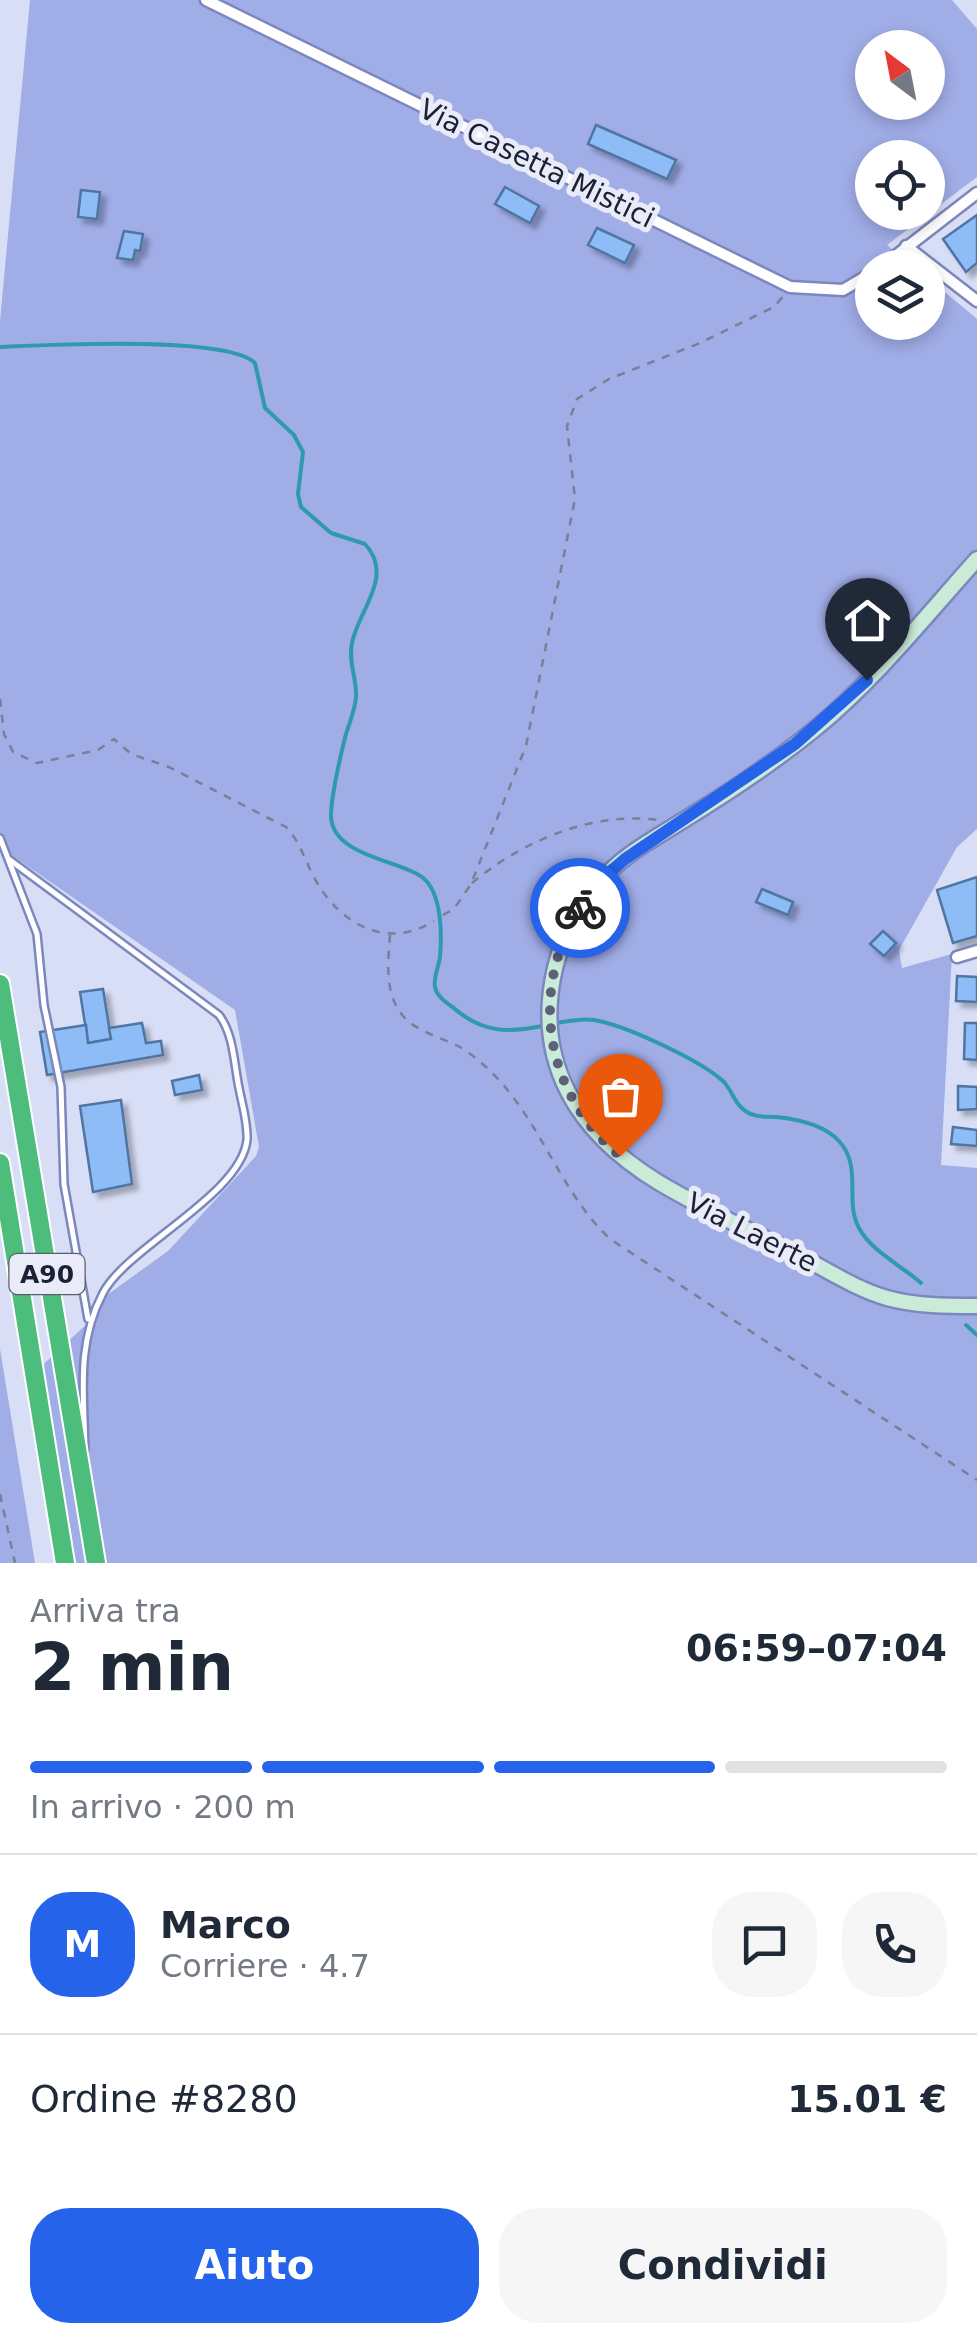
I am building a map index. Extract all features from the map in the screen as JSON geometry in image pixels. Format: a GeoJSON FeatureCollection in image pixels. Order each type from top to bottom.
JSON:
{"type":"FeatureCollection","features":[{"type":"Feature","properties":{"kind":"highway","name":"A90"},"geometry":{"type":"LineString","coordinates":[[0,984],[96,1563]]}},
{"type":"Feature","properties":{"kind":"highway","name":"A90"},"geometry":{"type":"LineString","coordinates":[[0,1162],[65,1563]]}},
{"type":"Feature","properties":{"kind":"street","name":"Via Casetta Mistici"},"geometry":{"type":"LineString","coordinates":[[206,0],[790,287],[842,290],[855,283]]}},
{"type":"Feature","properties":{"kind":"street"},"geometry":{"type":"LineString","coordinates":[[901,250],[977,192]]}},
{"type":"Feature","properties":{"kind":"street"},"geometry":{"type":"LineString","coordinates":[[906,246],[977,300]]}},
{"type":"Feature","properties":{"kind":"street","name":"Via Laerte"},"geometry":{"type":"LineString","coordinates":[[977,559],[840,708],[776,758],[617,865],[587,897],[562,945],[550,1001],[551,1044],[564,1087],[594,1130],[620,1156],[662,1184],[879,1296],[920,1304],[977,1306]]}},
{"type":"Feature","properties":{"kind":"street"},"geometry":{"type":"LineString","coordinates":[[957,956],[977,951]]}},
{"type":"Feature","properties":{"kind":"lane"},"geometry":{"type":"LineString","coordinates":[[0,838],[37,934],[44,1005],[61,1087],[64,1184],[89,1322],[82,1378],[88,1518]]}},
{"type":"Feature","properties":{"kind":"lane"},"geometry":{"type":"LineString","coordinates":[[10,860],[219,1015],[228,1033],[247,1130],[244,1154],[231,1172],[164,1237],[120,1270],[105,1289],[89,1322]]}},
{"type":"Feature","properties":{"kind":"lane"},"geometry":{"type":"LineString","coordinates":[[0,1209],[15,1254]]}},
{"type":"Feature","properties":{"kind":"path"},"geometry":{"type":"LineString","coordinates":[[443,915],[454,908],[471,884],[526,746],[575,499],[567,426],[577,399],[609,379],[700,343],[774,307],[790,287]]}},
{"type":"Feature","properties":{"kind":"path"},"geometry":{"type":"LineString","coordinates":[[0,699],[4,734],[13,752],[37,763],[98,750],[114,739],[130,754],[169,766],[286,827],[300,841],[314,878],[330,904],[359,927],[390,935],[420,929],[434,921]]}},
{"type":"Feature","properties":{"kind":"path"},"geometry":{"type":"LineString","coordinates":[[471,884],[524,848],[597,822],[638,818],[676,825]]}},
{"type":"Feature","properties":{"kind":"path"},"geometry":{"type":"LineString","coordinates":[[390,935],[387,969],[393,997],[404,1018],[463,1048],[491,1072],[519,1107],[580,1208],[610,1239],[977,1480]]}},
{"type":"Feature","properties":{"kind":"path"},"geometry":{"type":"LineString","coordinates":[[0,1494],[15,1563]]}},
{"type":"Feature","properties":{"kind":"shaded area"},"geometry":{"type":"Polygon","coordinates":[[[30,0],[952,0],[977,29],[977,177],[945,201],[945,140],[855,140],[855,230],[907,230],[887,245],[893,250],[855,250],[855,340],[945,340],[945,292],[977,319],[977,829],[957,847],[899,950],[902,968],[952,954],[941,1165],[977,1168],[977,1563],[65,1563],[34,1373],[89,1322],[100,1300],[168,1251],[256,1156],[259,1147],[235,1010],[0,847],[0,321],[30,0]]]}},
{"type":"Feature","properties":{"kind":"shaded area"},"geometry":{"type":"Polygon","coordinates":[[[0,1349],[35,1563],[0,1563],[0,1349]]]}},
{"type":"Feature","properties":{"kind":"building"},"geometry":{"type":"Polygon","coordinates":[[[596,125],[676,160],[667,179],[588,144],[596,125]]]}},
{"type":"Feature","properties":{"kind":"building"},"geometry":{"type":"Polygon","coordinates":[[[505,187],[539,206],[530,223],[495,204],[505,187]]]}},
{"type":"Feature","properties":{"kind":"building"},"geometry":{"type":"Polygon","coordinates":[[[81,190],[100,192],[97,219],[78,217],[81,190]]]}},
{"type":"Feature","properties":{"kind":"building"},"geometry":{"type":"Polygon","coordinates":[[[977,215],[977,263],[966,272],[943,239],[977,215]]]}},
{"type":"Feature","properties":{"kind":"building"},"geometry":{"type":"Polygon","coordinates":[[[597,228],[634,245],[625,263],[588,245],[597,228]]]}},
{"type":"Feature","properties":{"kind":"building"},"geometry":{"type":"Polygon","coordinates":[[[124,231],[143,234],[140,251],[135,250],[133,260],[117,258],[124,231]]]}},
{"type":"Feature","properties":{"kind":"building"},"geometry":{"type":"Polygon","coordinates":[[[977,877],[977,936],[953,943],[937,890],[977,877]]]}},
{"type":"Feature","properties":{"kind":"building"},"geometry":{"type":"Polygon","coordinates":[[[762,889],[793,902],[788,915],[756,902],[762,889]]]}},
{"type":"Feature","properties":{"kind":"building"},"geometry":{"type":"Polygon","coordinates":[[[883,931],[896,943],[884,956],[870,944],[883,931]]]}},
{"type":"Feature","properties":{"kind":"building"},"geometry":{"type":"Polygon","coordinates":[[[957,976],[977,977],[977,1002],[956,1001],[957,976]]]}},
{"type":"Feature","properties":{"kind":"building"},"geometry":{"type":"Polygon","coordinates":[[[103,989],[111,1039],[88,1043],[80,992],[103,989]]]}},
{"type":"Feature","properties":{"kind":"building"},"geometry":{"type":"Polygon","coordinates":[[[142,1023],[146,1043],[161,1041],[163,1055],[47,1075],[40,1032],[86,1025],[88,1043],[111,1039],[109,1028],[142,1023]]]}},
{"type":"Feature","properties":{"kind":"building"},"geometry":{"type":"Polygon","coordinates":[[[965,1023],[977,1023],[977,1060],[964,1059],[965,1023]]]}},
{"type":"Feature","properties":{"kind":"building"},"geometry":{"type":"Polygon","coordinates":[[[199,1075],[202,1090],[175,1095],[172,1081],[199,1075]]]}},
{"type":"Feature","properties":{"kind":"building"},"geometry":{"type":"Polygon","coordinates":[[[958,1086],[977,1087],[977,1109],[958,1110],[958,1086]]]}},
{"type":"Feature","properties":{"kind":"building"},"geometry":{"type":"Polygon","coordinates":[[[121,1100],[132,1184],[93,1192],[80,1106],[121,1100]]]}},
{"type":"Feature","properties":{"kind":"building"},"geometry":{"type":"Polygon","coordinates":[[[953,1127],[977,1130],[977,1146],[951,1144],[953,1127]]]}},
{"type":"Feature","properties":{"kind":"waterway"},"geometry":{"type":"LineString","coordinates":[[0,347],[174,345],[238,354],[255,363],[265,408],[294,435],[303,452],[298,494],[301,507],[331,533],[365,544],[376,568],[372,594],[352,643],[356,697],[334,787],[334,829],[354,848],[412,871],[429,884],[439,914],[440,957],[435,983],[443,1000],[487,1027],[510,1030],[547,1025]]}},
{"type":"Feature","properties":{"kind":"waterway"},"geometry":{"type":"LineString","coordinates":[[557,1023],[594,1020],[643,1036],[681,1054],[724,1082],[750,1114],[801,1121],[833,1135],[850,1162],[853,1207],[859,1228],[879,1251],[921,1283]]}},
{"type":"Feature","properties":{"kind":"waterway"},"geometry":{"type":"LineString","coordinates":[[966,1325],[977,1335]]}},
{"type":"Feature","properties":{"kind":"way so far"},"geometry":{"type":"LineString","coordinates":[[580,908],[554,970],[549,1010],[551,1044],[570,1098],[620,1156]]}},
{"type":"Feature","properties":{"kind":"route"},"geometry":{"type":"LineString","coordinates":[[580,908],[602,879],[625,859],[795,744],[867,680]]}}]}
